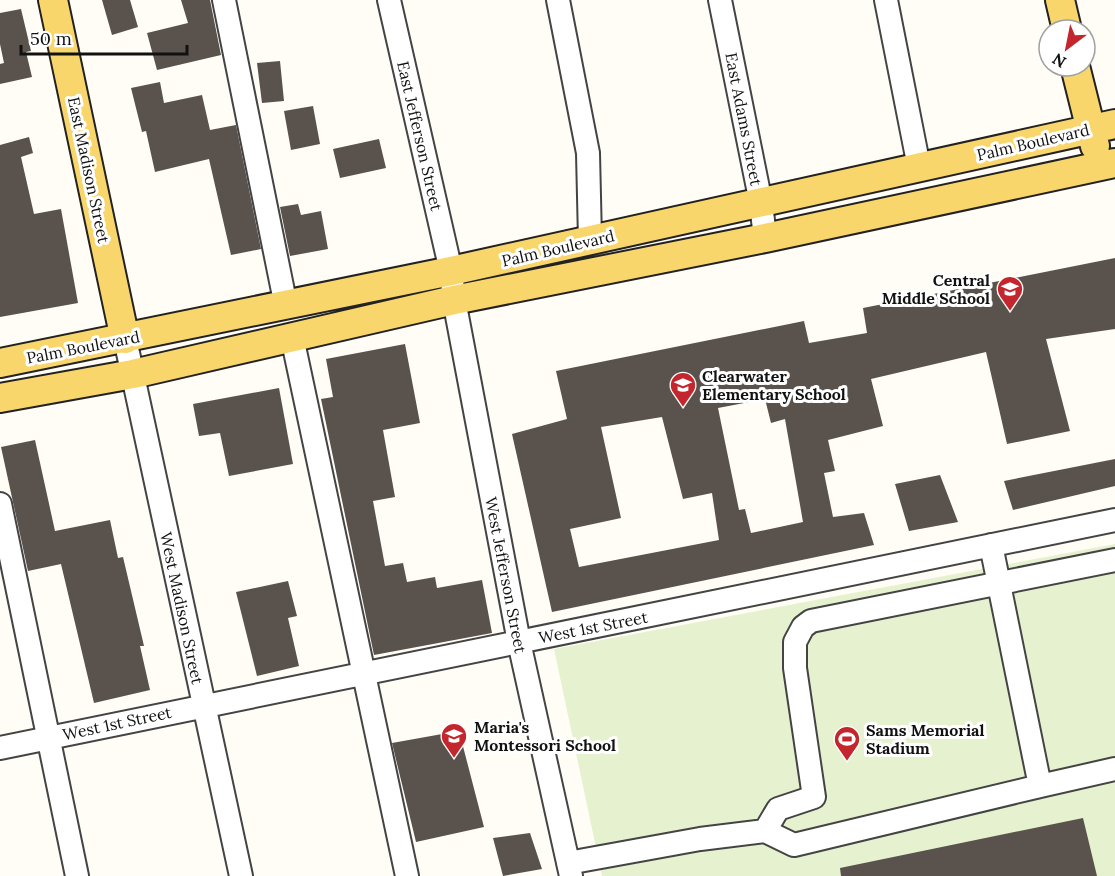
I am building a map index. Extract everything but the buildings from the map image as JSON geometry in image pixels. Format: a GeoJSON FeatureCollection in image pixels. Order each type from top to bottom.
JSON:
{"type":"FeatureCollection","features":[{"type":"Feature","properties":{"kind":"main road","name":"East Madison Street"},"geometry":{"type":"LineString","coordinates":[[53,0],[125,339]]}},
{"type":"Feature","properties":{"kind":"main road"},"geometry":{"type":"LineString","coordinates":[[1060,0],[1064,18]]}},
{"type":"Feature","properties":{"kind":"main road"},"geometry":{"type":"LineString","coordinates":[[1080,78],[1102,127],[1107,164]]}},
{"type":"Feature","properties":{"kind":"main road","name":"Palm Boulevard"},"geometry":{"type":"LineString","coordinates":[[0,363],[452,272],[1102,127]]}},
{"type":"Feature","properties":{"kind":"main road","name":"Palm Boulevard"},"geometry":{"type":"LineString","coordinates":[[0,398],[133,374],[454,300],[765,238],[1107,164]]}},
{"type":"Feature","properties":{"kind":"main road"},"geometry":{"type":"LineString","coordinates":[[919,167],[930,203]]}},
{"type":"Feature","properties":{"kind":"street"},"geometry":{"type":"LineString","coordinates":[[224,0],[286,306]]}},
{"type":"Feature","properties":{"kind":"street","name":"East Jefferson Street"},"geometry":{"type":"LineString","coordinates":[[389,0],[452,272]]}},
{"type":"Feature","properties":{"kind":"street"},"geometry":{"type":"LineString","coordinates":[[558,0],[588,153],[590,240]]}},
{"type":"Feature","properties":{"kind":"street","name":"East Adams Street"},"geometry":{"type":"LineString","coordinates":[[720,0],[761,202],[765,238]]}},
{"type":"Feature","properties":{"kind":"street"},"geometry":{"type":"LineString","coordinates":[[886,0],[919,167]]}},
{"type":"Feature","properties":{"kind":"street","name":"West Jefferson Street"},"geometry":{"type":"LineString","coordinates":[[452,272],[454,300],[519,642],[570,869]]}},
{"type":"Feature","properties":{"kind":"street"},"geometry":{"type":"LineString","coordinates":[[292,337],[407,876]]}},
{"type":"Feature","properties":{"kind":"street","name":"West Madison Street"},"geometry":{"type":"LineString","coordinates":[[125,339],[202,706],[241,876]]}},
{"type":"Feature","properties":{"kind":"street"},"geometry":{"type":"LineString","coordinates":[[0,504],[77,876]]}},
{"type":"Feature","properties":{"kind":"street","name":"West 1st Street"},"geometry":{"type":"LineString","coordinates":[[0,747],[1115,520]]}},
{"type":"Feature","properties":{"kind":"street"},"geometry":{"type":"LineString","coordinates":[[991,545],[1040,786]]}},
{"type":"Feature","properties":{"kind":"street"},"geometry":{"type":"LineString","coordinates":[[765,831],[778,809],[814,797],[795,668],[795,642],[803,627],[811,621],[1115,560]]}},
{"type":"Feature","properties":{"kind":"street"},"geometry":{"type":"LineString","coordinates":[[570,869],[700,839],[765,831],[794,844],[1115,769]]}},
{"type":"Feature","properties":{"kind":"green space","name":"Sams Memorial Stadium"},"geometry":{"type":"Polygon","coordinates":[[[1115,544],[1115,876],[602,876],[554,649],[1115,544]]]}},
{"type":"Feature","properties":{"kind":"place","name":"Central Middle School"},"geometry":{"type":"Point","coordinates":[1010,312]}},
{"type":"Feature","properties":{"kind":"place","name":"Clearwater Elementary School"},"geometry":{"type":"Point","coordinates":[683,408]}},
{"type":"Feature","properties":{"kind":"place","name":"Maria's Montessori School"},"geometry":{"type":"Point","coordinates":[454,759]}},
{"type":"Feature","properties":{"kind":"place","name":"Sams Memorial Stadium"},"geometry":{"type":"Point","coordinates":[847,762]}}]}
